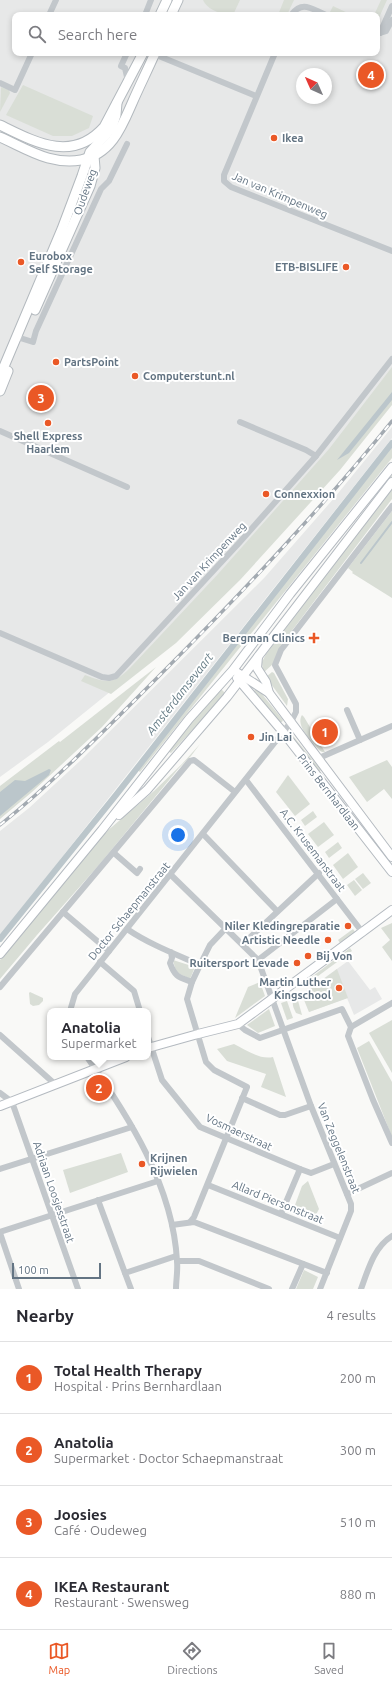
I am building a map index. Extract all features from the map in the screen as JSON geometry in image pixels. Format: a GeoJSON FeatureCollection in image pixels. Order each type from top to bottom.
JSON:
{"type":"FeatureCollection","features":[{"type":"Feature","properties":{"kind":"main road"},"geometry":{"type":"LineString","coordinates":[[161,12],[167,0]]}},
{"type":"Feature","properties":{"kind":"main road"},"geometry":{"type":"LineString","coordinates":[[172,12],[178,0]]}},
{"type":"Feature","properties":{"kind":"main road","name":"Oudeweg"},"geometry":{"type":"LineString","coordinates":[[78,145],[100,131],[117,103],[141,56]]}},
{"type":"Feature","properties":{"kind":"main road","name":"Oudeweg"},"geometry":{"type":"LineString","coordinates":[[90,155],[108,146],[119,130],[154,56]]}},
{"type":"Feature","properties":{"kind":"main road","name":"Oudeweg"},"geometry":{"type":"LineString","coordinates":[[90,155],[112,127],[116,115],[117,103]]}},
{"type":"Feature","properties":{"kind":"main road"},"geometry":{"type":"LineString","coordinates":[[0,125],[36,141],[52,146],[64,147],[78,145],[90,155]]}},
{"type":"Feature","properties":{"kind":"main road"},"geometry":{"type":"LineString","coordinates":[[0,137],[48,158],[69,161],[90,155]]}},
{"type":"Feature","properties":{"kind":"main road","name":"Oudeweg"},"geometry":{"type":"LineString","coordinates":[[0,376],[20,338],[90,186],[95,168],[90,155]]}},
{"type":"Feature","properties":{"kind":"main road","name":"Oudeweg"},"geometry":{"type":"LineString","coordinates":[[0,391],[20,338]]}},
{"type":"Feature","properties":{"kind":"main road"},"geometry":{"type":"LineString","coordinates":[[0,954],[102,830],[189,719],[233,670],[290,594],[392,467]]}},
{"type":"Feature","properties":{"kind":"main road"},"geometry":{"type":"LineString","coordinates":[[102,830],[147,790],[241,678],[392,482]]}},
{"type":"Feature","properties":{"kind":"main road","name":"Prins Bernhardlaan"},"geometry":{"type":"LineString","coordinates":[[258,657],[257,668],[266,682],[270,693],[392,857]]}},
{"type":"Feature","properties":{"kind":"main road","name":"Prins Bernhardlaan"},"geometry":{"type":"LineString","coordinates":[[233,670],[241,678],[392,872]]}},
{"type":"Feature","properties":{"kind":"main road","name":"Prins Bernhardlaan"},"geometry":{"type":"LineString","coordinates":[[241,678],[270,693]]}},
{"type":"Feature","properties":{"kind":"main road"},"geometry":{"type":"LineString","coordinates":[[151,1048],[238,1024],[273,1000],[391,912]]}},
{"type":"Feature","properties":{"kind":"main road"},"geometry":{"type":"LineString","coordinates":[[0,1106],[118,1060]]}},
{"type":"Feature","properties":{"kind":"street"},"geometry":{"type":"LineString","coordinates":[[50,12],[56,0]]}},
{"type":"Feature","properties":{"kind":"street"},"geometry":{"type":"LineString","coordinates":[[146,12],[151,0]]}},
{"type":"Feature","properties":{"kind":"street"},"geometry":{"type":"LineString","coordinates":[[294,12],[297,8],[304,6],[319,12]]}},
{"type":"Feature","properties":{"kind":"street"},"geometry":{"type":"LineString","coordinates":[[380,30],[391,16],[392,6]]}},
{"type":"Feature","properties":{"kind":"street"},"geometry":{"type":"LineString","coordinates":[[0,83],[15,90],[31,56]]}},
{"type":"Feature","properties":{"kind":"street"},"geometry":{"type":"LineString","coordinates":[[126,56],[121,66],[125,68],[128,81]]}},
{"type":"Feature","properties":{"kind":"street"},"geometry":{"type":"LineString","coordinates":[[162,56],[256,96],[274,56]]}},
{"type":"Feature","properties":{"kind":"street","name":"Jan van Krimpenweg"},"geometry":{"type":"LineString","coordinates":[[256,96],[224,175],[224,181],[232,187],[392,251]]}},
{"type":"Feature","properties":{"kind":"street","name":"Oudeweg"},"geometry":{"type":"LineString","coordinates":[[20,338],[33,342],[36,331],[101,189],[109,180],[127,144]]}},
{"type":"Feature","properties":{"kind":"street","name":"Jan van Krimpenweg"},"geometry":{"type":"LineString","coordinates":[[0,633],[102,677],[109,678],[116,676],[239,543],[316,456],[392,359]]}},
{"type":"Feature","properties":{"kind":"street"},"geometry":{"type":"LineString","coordinates":[[240,422],[306,450],[316,456]]}},
{"type":"Feature","properties":{"kind":"street"},"geometry":{"type":"LineString","coordinates":[[0,432],[127,487]]}},
{"type":"Feature","properties":{"kind":"street"},"geometry":{"type":"LineString","coordinates":[[291,722],[296,712],[296,704],[275,665],[281,650],[392,506]]}},
{"type":"Feature","properties":{"kind":"street"},"geometry":{"type":"LineString","coordinates":[[347,710],[360,740]]}},
{"type":"Feature","properties":{"kind":"street","name":"Doctor Schaepmanstraat"},"geometry":{"type":"LineString","coordinates":[[71,1008],[75,994],[291,722]]}},
{"type":"Feature","properties":{"kind":"street"},"geometry":{"type":"LineString","coordinates":[[319,758],[392,726]]}},
{"type":"Feature","properties":{"kind":"street"},"geometry":{"type":"LineString","coordinates":[[0,987],[114,853],[188,762],[194,760],[235,792]]}},
{"type":"Feature","properties":{"kind":"street","name":"A.C. Krusemanstraat"},"geometry":{"type":"LineString","coordinates":[[246,780],[319,873],[363,933]]}},
{"type":"Feature","properties":{"kind":"street"},"geometry":{"type":"LineString","coordinates":[[203,834],[277,911]]}},
{"type":"Feature","properties":{"kind":"street"},"geometry":{"type":"LineString","coordinates":[[114,853],[137,873],[140,869]]}},
{"type":"Feature","properties":{"kind":"street"},"geometry":{"type":"LineString","coordinates":[[243,944],[319,873]]}},
{"type":"Feature","properties":{"kind":"street"},"geometry":{"type":"LineString","coordinates":[[171,875],[258,960],[338,899]]}},
{"type":"Feature","properties":{"kind":"street"},"geometry":{"type":"LineString","coordinates":[[63,912],[109,951]]}},
{"type":"Feature","properties":{"kind":"street"},"geometry":{"type":"LineString","coordinates":[[190,1222],[208,1185],[247,1086],[214,1070],[206,1062],[187,999],[192,982],[210,945],[226,928]]}},
{"type":"Feature","properties":{"kind":"street"},"geometry":{"type":"LineString","coordinates":[[127,929],[136,935],[200,965]]}},
{"type":"Feature","properties":{"kind":"street"},"geometry":{"type":"LineString","coordinates":[[171,952],[172,958],[170,963],[174,973],[177,976],[192,982]]}},
{"type":"Feature","properties":{"kind":"street","name":"Van Zeggelenstraat"},"geometry":{"type":"LineString","coordinates":[[258,960],[311,1106],[351,1204],[351,1211],[320,1289]]}},
{"type":"Feature","properties":{"kind":"street"},"geometry":{"type":"LineString","coordinates":[[100,962],[134,990],[139,1008]]}},
{"type":"Feature","properties":{"kind":"street"},"geometry":{"type":"LineString","coordinates":[[392,1003],[351,1027],[348,1036],[372,1100],[392,1143]]}},
{"type":"Feature","properties":{"kind":"street"},"geometry":{"type":"LineString","coordinates":[[238,1024],[245,1030],[260,1038],[342,1009],[351,1027]]}},
{"type":"Feature","properties":{"kind":"street"},"geometry":{"type":"LineString","coordinates":[[0,1035],[56,1084]]}},
{"type":"Feature","properties":{"kind":"street","name":"Vosmaerstraat"},"geometry":{"type":"LineString","coordinates":[[151,1051],[162,1080],[200,1127],[311,1173],[334,1164]]}},
{"type":"Feature","properties":{"kind":"street"},"geometry":{"type":"LineString","coordinates":[[89,1060],[132,1127],[147,1154],[158,1181],[172,1225],[177,1259],[176,1289]]}},
{"type":"Feature","properties":{"kind":"street"},"geometry":{"type":"LineString","coordinates":[[0,1093],[12,1102]]}},
{"type":"Feature","properties":{"kind":"street"},"geometry":{"type":"LineString","coordinates":[[242,1098],[280,1115],[285,1115],[311,1106]]}},
{"type":"Feature","properties":{"kind":"street","name":"Adriaan Loosjesstraat"},"geometry":{"type":"LineString","coordinates":[[12,1102],[78,1289]]}},
{"type":"Feature","properties":{"kind":"street"},"geometry":{"type":"LineString","coordinates":[[0,1169],[132,1127]]}},
{"type":"Feature","properties":{"kind":"street"},"geometry":{"type":"LineString","coordinates":[[281,1214],[300,1169]]}},
{"type":"Feature","properties":{"kind":"street"},"geometry":{"type":"LineString","coordinates":[[347,1194],[392,1173]]}},
{"type":"Feature","properties":{"kind":"street"},"geometry":{"type":"LineString","coordinates":[[19,1289],[0,1233],[158,1181]]}},
{"type":"Feature","properties":{"kind":"street","name":"Allard Piersonstraat"},"geometry":{"type":"LineString","coordinates":[[208,1185],[340,1238]]}},
{"type":"Feature","properties":{"kind":"street"},"geometry":{"type":"LineString","coordinates":[[98,1200],[131,1289]]}},
{"type":"Feature","properties":{"kind":"street"},"geometry":{"type":"LineString","coordinates":[[172,1225],[190,1222],[326,1273]]}},
{"type":"Feature","properties":{"kind":"street"},"geometry":{"type":"LineString","coordinates":[[361,1288],[376,1252],[382,1243],[392,1236]]}},
{"type":"Feature","properties":{"kind":"street"},"geometry":{"type":"LineString","coordinates":[[125,1273],[177,1259],[199,1261],[269,1289]]}},
{"type":"Feature","properties":{"kind":"street"},"geometry":{"type":"LineString","coordinates":[[292,1289],[303,1264]]}},
{"type":"Feature","properties":{"kind":"shaded area"},"geometry":{"type":"Polygon","coordinates":[[[0,0],[392,0],[392,375],[332,452],[121,683],[48,742],[0,777],[0,0]]]}},
{"type":"Feature","properties":{"kind":"shaded area"},"geometry":{"type":"Polygon","coordinates":[[[203,0],[240,0],[234,12],[219,12],[205,4],[203,0]]]}},
{"type":"Feature","properties":{"kind":"shaded area"},"geometry":{"type":"Polygon","coordinates":[[[284,0],[294,0],[288,12],[279,12],[284,0]]]}},
{"type":"Feature","properties":{"kind":"shaded area"},"geometry":{"type":"Polygon","coordinates":[[[381,0],[387,0],[380,15],[380,12],[375,12],[381,0]]]}},
{"type":"Feature","properties":{"kind":"shaded area"},"geometry":{"type":"Polygon","coordinates":[[[333,6],[346,12],[330,12],[333,6]]]}},
{"type":"Feature","properties":{"kind":"shaded area"},"geometry":{"type":"Polygon","coordinates":[[[23,85],[93,116],[89,128],[72,136],[53,136],[6,115],[23,85]]]}},
{"type":"Feature","properties":{"kind":"shaded area"},"geometry":{"type":"Polygon","coordinates":[[[1,87],[9,90],[10,93],[0,112],[1,87]]]}},
{"type":"Feature","properties":{"kind":"shaded area"},"geometry":{"type":"Polygon","coordinates":[[[392,367],[392,405],[340,470],[240,580],[176,643],[111,694],[81,681],[85,675],[98,680],[114,680],[130,668],[218,574],[329,449],[392,367]]]}},
{"type":"Feature","properties":{"kind":"shaded area"},"geometry":{"type":"Polygon","coordinates":[[[392,392],[392,400],[349,453],[337,460],[392,392]]]}},
{"type":"Feature","properties":{"kind":"shaded area"},"geometry":{"type":"Polygon","coordinates":[[[392,427],[392,438],[0,936],[0,831],[29,808],[81,760],[265,577],[335,497],[392,427]]]}},
{"type":"Feature","properties":{"kind":"shaded area"},"geometry":{"type":"Polygon","coordinates":[[[392,446],[392,458],[140,772],[135,768],[392,446]]]}},
{"type":"Feature","properties":{"kind":"shaded area"},"geometry":{"type":"Polygon","coordinates":[[[392,475],[392,477],[246,666],[392,475]]]}},
{"type":"Feature","properties":{"kind":"shaded area"},"geometry":{"type":"Polygon","coordinates":[[[392,488],[392,499],[281,645],[273,664],[263,673],[262,662],[266,654],[392,488]]]}},
{"type":"Feature","properties":{"kind":"shaded area"},"geometry":{"type":"Polygon","coordinates":[[[392,511],[392,598],[352,573],[353,572],[348,568],[392,511]]]}},
{"type":"Feature","properties":{"kind":"shaded area"},"geometry":{"type":"Polygon","coordinates":[[[156,667],[102,727],[32,792],[0,819],[0,786],[59,741],[60,742],[156,667]]]}},
{"type":"Feature","properties":{"kind":"shaded area"},"geometry":{"type":"Polygon","coordinates":[[[272,672],[274,673],[288,699],[287,706],[266,677],[272,672]]]}},
{"type":"Feature","properties":{"kind":"shaded area"},"geometry":{"type":"Polygon","coordinates":[[[257,688],[283,720],[282,722],[280,722],[254,691],[257,688]]]}},
{"type":"Feature","properties":{"kind":"shaded area"},"geometry":{"type":"Polygon","coordinates":[[[221,689],[226,694],[171,753],[168,751],[191,721],[221,689]]]}},
{"type":"Feature","properties":{"kind":"shaded area"},"geometry":{"type":"Polygon","coordinates":[[[302,715],[325,752],[319,750],[302,729],[300,719],[302,715]]]}},
{"type":"Feature","properties":{"kind":"shaded area"},"geometry":{"type":"Polygon","coordinates":[[[289,731],[321,770],[319,772],[289,733],[289,731]]]}},
{"type":"Feature","properties":{"kind":"shaded area"},"geometry":{"type":"Polygon","coordinates":[[[200,744],[98,866],[0,979],[0,960],[106,832],[154,791],[200,744]]]}},
{"type":"Feature","properties":{"kind":"shaded area"},"geometry":{"type":"Polygon","coordinates":[[[387,760],[392,767],[392,799],[384,789],[367,802],[349,777],[387,760]]]}},
{"type":"Feature","properties":{"kind":"shaded area"},"geometry":{"type":"Polygon","coordinates":[[[49,769],[51,770],[49,775],[0,816],[0,792],[15,780],[25,781],[49,769]]]}},
{"type":"Feature","properties":{"kind":"shaded area"},"geometry":{"type":"Polygon","coordinates":[[[288,775],[310,804],[295,816],[276,792],[288,775]]]}},
{"type":"Feature","properties":{"kind":"shaded area"},"geometry":{"type":"Polygon","coordinates":[[[313,811],[317,817],[305,826],[301,820],[313,811]]]}},
{"type":"Feature","properties":{"kind":"shaded area"},"geometry":{"type":"Polygon","coordinates":[[[324,822],[334,835],[318,847],[308,834],[324,822]]]}},
{"type":"Feature","properties":{"kind":"shaded area"},"geometry":{"type":"Polygon","coordinates":[[[338,842],[342,848],[329,858],[325,852],[338,842]]]}},
{"type":"Feature","properties":{"kind":"shaded area"},"geometry":{"type":"Polygon","coordinates":[[[348,853],[358,867],[343,879],[333,865],[348,853]]]}},
{"type":"Feature","properties":{"kind":"shaded area"},"geometry":{"type":"Polygon","coordinates":[[[363,873],[371,883],[363,889],[355,879],[363,873]]]}},
{"type":"Feature","properties":{"kind":"shaded area"},"geometry":{"type":"Polygon","coordinates":[[[354,880],[362,890],[355,896],[347,885],[354,880]]]}},
{"type":"Feature","properties":{"kind":"shaded area"},"geometry":{"type":"Polygon","coordinates":[[[392,923],[392,961],[382,947],[390,940],[381,928],[392,923]]]}},
{"type":"Feature","properties":{"kind":"shaded area"},"geometry":{"type":"Polygon","coordinates":[[[353,929],[355,932],[340,943],[338,940],[353,929]]]}},
{"type":"Feature","properties":{"kind":"shaded area"},"geometry":{"type":"Polygon","coordinates":[[[350,948],[352,951],[310,982],[309,979],[350,948]]]}},
{"type":"Feature","properties":{"kind":"shaded area"},"geometry":{"type":"Polygon","coordinates":[[[173,960],[195,967],[190,979],[176,972],[173,960]]]}},
{"type":"Feature","properties":{"kind":"shaded area","name":"Martin Luther Kingschool"},"geometry":{"type":"Polygon","coordinates":[[[348,961],[370,990],[375,987],[382,999],[354,1015],[347,998],[309,1012],[302,994],[348,961]]]}},
{"type":"Feature","properties":{"kind":"shaded area"},"geometry":{"type":"Polygon","coordinates":[[[337,969],[348,998],[309,1012],[302,995],[337,969]]]}},
{"type":"Feature","properties":{"kind":"shaded area"},"geometry":{"type":"Polygon","coordinates":[[[260,982],[265,996],[235,1018],[248,987],[260,982]]]}},
{"type":"Feature","properties":{"kind":"shaded area"},"geometry":{"type":"Polygon","coordinates":[[[30,992],[43,998],[43,1001],[39,1005],[33,1006],[30,1004],[30,992]]]}},
{"type":"Feature","properties":{"kind":"shaded area"},"geometry":{"type":"Polygon","coordinates":[[[295,997],[297,997],[302,1015],[296,1013],[294,1009],[293,1003],[295,997]]]}},
{"type":"Feature","properties":{"kind":"shaded area"},"geometry":{"type":"Polygon","coordinates":[[[287,1001],[293,1018],[287,1020],[281,1003],[287,1001]]]}},
{"type":"Feature","properties":{"kind":"shaded area"},"geometry":{"type":"Polygon","coordinates":[[[269,1009],[275,1026],[258,1033],[247,1025],[269,1009]]]}},
{"type":"Feature","properties":{"kind":"shaded area"},"geometry":{"type":"Polygon","coordinates":[[[392,1020],[392,1073],[369,1033],[392,1020]]]}},
{"type":"Feature","properties":{"kind":"shaded area"},"geometry":{"type":"Polygon","coordinates":[[[369,1041],[392,1082],[392,1137],[357,1048],[369,1041]]]}},
{"type":"Feature","properties":{"kind":"shaded area"},"geometry":{"type":"Polygon","coordinates":[[[234,1044],[258,1056],[268,1058],[273,1057],[286,1097],[261,1087],[266,1074],[227,1061],[217,1049],[234,1044]]]}},
{"type":"Feature","properties":{"kind":"shaded area"},"geometry":{"type":"Polygon","coordinates":[[[121,1153],[128,1172],[70,1193],[63,1170],[121,1153]]]}},
{"type":"Feature","properties":{"kind":"shaded area"},"geometry":{"type":"Polygon","coordinates":[[[308,1181],[319,1209],[313,1220],[292,1210],[291,1207],[295,1205],[302,1186],[308,1181]]]}},
{"type":"Feature","properties":{"kind":"shaded area"},"geometry":{"type":"Polygon","coordinates":[[[304,1270],[318,1277],[313,1289],[296,1289],[304,1270]]]}},
{"type":"Feature","properties":{"kind":"waterway","name":"Amsterdamsevaart"},"geometry":{"type":"LineString","coordinates":[[0,939],[116,795],[392,443]]}},
{"type":"Feature","properties":{"kind":"waterway"},"geometry":{"type":"LineString","coordinates":[[361,563],[392,522]]}},
{"type":"Feature","properties":{"kind":"railway"},"geometry":{"type":"LineString","coordinates":[[0,825],[21,808],[80,754],[218,616],[336,488],[392,421]]}},
{"type":"Feature","properties":{"kind":"place","name":"IKEA Restaurant"},"geometry":{"type":"Point","coordinates":[371,75]}},
{"type":"Feature","properties":{"kind":"place","name":"Ikea"},"geometry":{"type":"Point","coordinates":[274,138]}},
{"type":"Feature","properties":{"kind":"place","name":"Eurobox Self Storage"},"geometry":{"type":"Point","coordinates":[21,262]}},
{"type":"Feature","properties":{"kind":"place","name":"ETB-BISLIFE"},"geometry":{"type":"Point","coordinates":[346,267]}},
{"type":"Feature","properties":{"kind":"place","name":"PartsPoint"},"geometry":{"type":"Point","coordinates":[56,362]}},
{"type":"Feature","properties":{"kind":"place","name":"Computerstunt.nl"},"geometry":{"type":"Point","coordinates":[135,376]}},
{"type":"Feature","properties":{"kind":"place","name":"Joosies"},"geometry":{"type":"Point","coordinates":[41,398]}},
{"type":"Feature","properties":{"kind":"place","name":"Shell Express Haarlem"},"geometry":{"type":"Point","coordinates":[48,423]}},
{"type":"Feature","properties":{"kind":"place","name":"Connexxion"},"geometry":{"type":"Point","coordinates":[266,494]}},
{"type":"Feature","properties":{"kind":"place","name":"Bergman Clinics"},"geometry":{"type":"Point","coordinates":[314,638]}},
{"type":"Feature","properties":{"kind":"place","name":"Total Health Therapy"},"geometry":{"type":"Point","coordinates":[325,732]}},
{"type":"Feature","properties":{"kind":"place","name":"Jin Lai"},"geometry":{"type":"Point","coordinates":[251,737]}},
{"type":"Feature","properties":{"kind":"place","name":"Niler Kledingreparatie"},"geometry":{"type":"Point","coordinates":[348,926]}},
{"type":"Feature","properties":{"kind":"place","name":"Artistic Needle"},"geometry":{"type":"Point","coordinates":[328,940]}},
{"type":"Feature","properties":{"kind":"place","name":"Bij Von"},"geometry":{"type":"Point","coordinates":[308,956]}},
{"type":"Feature","properties":{"kind":"place","name":"Ruitersport Levade"},"geometry":{"type":"Point","coordinates":[297,963]}},
{"type":"Feature","properties":{"kind":"place","name":"Martin Luther Kingschool"},"geometry":{"type":"Point","coordinates":[339,988]}},
{"type":"Feature","properties":{"kind":"place","name":"Anatolia"},"geometry":{"type":"Point","coordinates":[99,1088]}},
{"type":"Feature","properties":{"kind":"place","name":"Krijnen Rijwielen"},"geometry":{"type":"Point","coordinates":[142,1164]}}]}
